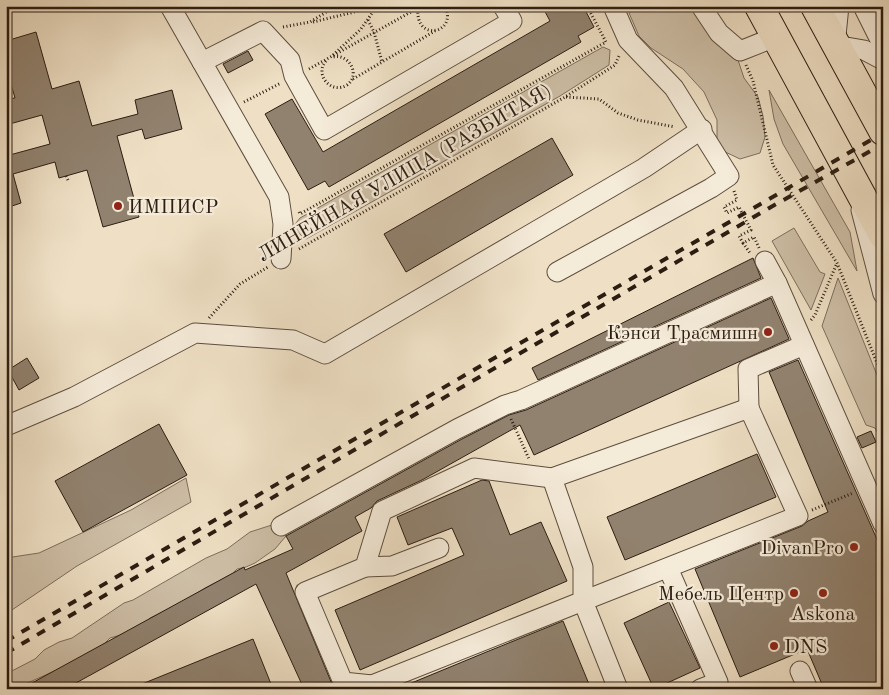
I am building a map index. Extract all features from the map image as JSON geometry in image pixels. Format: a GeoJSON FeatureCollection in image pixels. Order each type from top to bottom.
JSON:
{"type":"FeatureCollection","features":[{"type":"Feature","properties":{"kind":"highway"},"geometry":{"type":"LineString","coordinates":[[759,6],[883,235]]}},
{"type":"Feature","properties":{"kind":"highway"},"geometry":{"type":"LineString","coordinates":[[815,6],[883,131]]}},
{"type":"Feature","properties":{"kind":"street"},"geometry":{"type":"LineString","coordinates":[[170,6],[279,196],[284,224],[281,259]]}},
{"type":"Feature","properties":{"kind":"street"},"geometry":{"type":"LineString","coordinates":[[202,62],[263,31],[290,60],[294,76],[324,130],[512,22],[503,6]]}},
{"type":"Feature","properties":{"kind":"street"},"geometry":{"type":"LineString","coordinates":[[557,272],[711,188],[729,176],[702,129],[674,88],[628,40],[613,6]]}},
{"type":"Feature","properties":{"kind":"street"},"geometry":{"type":"LineString","coordinates":[[702,6],[719,33],[740,51],[775,37]]}},
{"type":"Feature","properties":{"kind":"street"},"geometry":{"type":"LineString","coordinates":[[839,6],[835,45],[864,50],[883,60]]}},
{"type":"Feature","properties":{"kind":"street"},"geometry":{"type":"LineString","coordinates":[[863,6],[883,46]]}},
{"type":"Feature","properties":{"kind":"street"},"geometry":{"type":"LineString","coordinates":[[6,426],[74,397],[195,333],[293,340],[325,354],[644,168],[702,129]]}},
{"type":"Feature","properties":{"kind":"street"},"geometry":{"type":"LineString","coordinates":[[854,182],[883,294]]}},
{"type":"Feature","properties":{"kind":"street"},"geometry":{"type":"LineString","coordinates":[[765,261],[777,283],[883,524]]}},
{"type":"Feature","properties":{"kind":"street"},"geometry":{"type":"LineString","coordinates":[[281,526],[456,429],[505,405],[521,400],[777,283]]}},
{"type":"Feature","properties":{"kind":"street"},"geometry":{"type":"LineString","coordinates":[[439,548],[392,566],[365,567],[305,592],[343,682],[372,687],[798,516],[749,408],[748,369],[804,344]]}},
{"type":"Feature","properties":{"kind":"street"},"geometry":{"type":"LineString","coordinates":[[365,567],[382,511],[474,468],[545,477],[749,408]]}},
{"type":"Feature","properties":{"kind":"street"},"geometry":{"type":"LineString","coordinates":[[545,477],[583,567],[583,601],[618,689]]}},
{"type":"Feature","properties":{"kind":"street"},"geometry":{"type":"LineString","coordinates":[[668,568],[718,682],[700,689]]}},
{"type":"Feature","properties":{"kind":"street"},"geometry":{"type":"LineString","coordinates":[[800,671],[808,689]]}},
{"type":"Feature","properties":{"kind":"path"},"geometry":{"type":"LineString","coordinates":[[310,22],[336,6]]}},
{"type":"Feature","properties":{"kind":"path"},"geometry":{"type":"LineString","coordinates":[[377,7],[361,29],[323,65],[322,74],[325,81],[332,87],[339,88],[347,85],[352,80],[442,28],[447,23],[449,14],[445,6]]}},
{"type":"Feature","properties":{"kind":"path"},"geometry":{"type":"LineString","coordinates":[[295,206],[300,214],[606,42],[586,6]]}},
{"type":"Feature","properties":{"kind":"path"},"geometry":{"type":"LineString","coordinates":[[263,31],[377,7]]}},
{"type":"Feature","properties":{"kind":"path"},"geometry":{"type":"LineString","coordinates":[[419,7],[417,17],[420,25],[427,30],[435,31]]}},
{"type":"Feature","properties":{"kind":"path"},"geometry":{"type":"LineString","coordinates":[[328,59],[419,7]]}},
{"type":"Feature","properties":{"kind":"path"},"geometry":{"type":"LineString","coordinates":[[368,19],[374,32],[382,62]]}},
{"type":"Feature","properties":{"kind":"path","name":"ЛИНЕЙНАЯ УЛИЦА (РАЗБИТАЯ)"},"geometry":{"type":"LineString","coordinates":[[195,333],[240,284],[565,97],[616,65],[620,53],[628,40]]}},
{"type":"Feature","properties":{"kind":"path"},"geometry":{"type":"LineString","coordinates":[[740,51],[753,81],[774,165],[837,263],[883,378]]}},
{"type":"Feature","properties":{"kind":"path"},"geometry":{"type":"LineString","coordinates":[[328,59],[337,56],[345,58],[350,63],[353,71],[352,80]]}},
{"type":"Feature","properties":{"kind":"path"},"geometry":{"type":"LineString","coordinates":[[565,97],[599,99],[618,113],[638,120],[665,126],[702,129]]}},
{"type":"Feature","properties":{"kind":"path"},"geometry":{"type":"LineString","coordinates":[[66,176],[68,180]]}},
{"type":"Feature","properties":{"kind":"path"},"geometry":{"type":"LineString","coordinates":[[729,176],[737,200],[724,207],[727,213],[739,208],[751,230],[739,236],[748,251],[765,261]]}},
{"type":"Feature","properties":{"kind":"path"},"geometry":{"type":"LineString","coordinates":[[743,243],[754,237],[765,261]]}},
{"type":"Feature","properties":{"kind":"path"},"geometry":{"type":"LineString","coordinates":[[815,315],[837,263]]}},
{"type":"Feature","properties":{"kind":"path"},"geometry":{"type":"LineString","coordinates":[[505,405],[545,477]]}},
{"type":"Feature","properties":{"kind":"path"},"geometry":{"type":"LineString","coordinates":[[798,516],[857,491],[868,489]]}},
{"type":"Feature","properties":{"kind":"shaded area"},"geometry":{"type":"Polygon","coordinates":[[[639,6],[701,6],[736,54],[744,78],[758,97],[763,116],[765,137],[760,153],[740,159],[717,148],[717,120],[704,92],[683,69],[651,48],[639,36],[629,13],[639,6]]]}},
{"type":"Feature","properties":{"kind":"shaded area"},"geometry":{"type":"Polygon","coordinates":[[[603,47],[610,50],[609,65],[560,96],[306,239],[292,228],[300,218],[603,47]]]}},
{"type":"Feature","properties":{"kind":"shaded area"},"geometry":{"type":"Polygon","coordinates":[[[769,90],[850,232],[857,271],[783,144],[774,119],[769,90]]]}},
{"type":"Feature","properties":{"kind":"shaded area"},"geometry":{"type":"Polygon","coordinates":[[[794,228],[820,272],[825,274],[811,310],[772,241],[794,228]]]}},
{"type":"Feature","properties":{"kind":"shaded area"},"geometry":{"type":"Polygon","coordinates":[[[838,278],[883,390],[883,444],[875,428],[866,425],[822,326],[838,278]]]}},
{"type":"Feature","properties":{"kind":"shaded area"},"geometry":{"type":"Polygon","coordinates":[[[186,478],[191,502],[77,566],[6,614],[6,558],[39,553],[131,510],[186,478]]]}},
{"type":"Feature","properties":{"kind":"shaded area"},"geometry":{"type":"Polygon","coordinates":[[[275,524],[286,536],[275,549],[255,563],[237,569],[232,574],[183,602],[150,618],[143,625],[128,633],[110,638],[77,661],[23,685],[19,689],[6,689],[6,674],[35,659],[44,650],[72,638],[124,603],[133,600],[206,558],[227,549],[250,532],[275,524]]]}},
{"type":"Feature","properties":{"kind":"building"},"geometry":{"type":"Polygon","coordinates":[[[542,6],[583,6],[594,27],[578,36],[581,42],[329,187],[325,181],[308,190],[265,114],[292,99],[323,152],[550,21],[542,6]]]}},
{"type":"Feature","properties":{"kind":"building"},"geometry":{"type":"Polygon","coordinates":[[[36,32],[52,89],[79,81],[92,126],[138,114],[135,100],[172,90],[182,129],[145,139],[142,129],[117,136],[139,217],[103,227],[87,170],[59,178],[55,162],[13,174],[21,203],[6,208],[6,156],[50,144],[42,115],[6,125],[6,99],[15,98],[6,67],[6,41],[36,32]]]}},
{"type":"Feature","properties":{"kind":"building"},"geometry":{"type":"Polygon","coordinates":[[[248,51],[253,60],[228,73],[223,64],[248,51]]]}},
{"type":"Feature","properties":{"kind":"building"},"geometry":{"type":"Polygon","coordinates":[[[552,138],[573,175],[406,272],[384,234],[552,138]]]}},
{"type":"Feature","properties":{"kind":"building"},"geometry":{"type":"Polygon","coordinates":[[[753,258],[761,278],[538,380],[532,368],[753,258]]]}},
{"type":"Feature","properties":{"kind":"building"},"geometry":{"type":"Polygon","coordinates":[[[771,298],[789,339],[534,455],[520,425],[422,480],[377,501],[371,508],[355,517],[362,531],[286,573],[334,689],[304,689],[256,584],[65,689],[21,689],[244,567],[245,570],[293,549],[286,536],[462,439],[509,415],[526,410],[771,298]]]}},
{"type":"Feature","properties":{"kind":"building"},"geometry":{"type":"Polygon","coordinates":[[[27,358],[39,378],[19,390],[8,370],[27,358]]]}},
{"type":"Feature","properties":{"kind":"building","name":"Мебель Центр"},"geometry":{"type":"Polygon","coordinates":[[[798,360],[883,553],[883,681],[866,689],[824,689],[807,649],[740,677],[695,569],[802,526],[808,521],[828,512],[769,372],[798,360]]]}},
{"type":"Feature","properties":{"kind":"building"},"geometry":{"type":"Polygon","coordinates":[[[159,424],[187,475],[83,532],[55,481],[159,424]]]}},
{"type":"Feature","properties":{"kind":"building"},"geometry":{"type":"Polygon","coordinates":[[[871,431],[876,442],[862,448],[857,437],[871,431]]]}},
{"type":"Feature","properties":{"kind":"building"},"geometry":{"type":"Polygon","coordinates":[[[757,454],[776,497],[625,560],[607,517],[757,454]]]}},
{"type":"Feature","properties":{"kind":"building"},"geometry":{"type":"Polygon","coordinates":[[[482,480],[489,481],[510,535],[541,522],[567,581],[360,670],[335,610],[464,555],[452,528],[408,545],[397,517],[482,480]]]}},
{"type":"Feature","properties":{"kind":"building"},"geometry":{"type":"Polygon","coordinates":[[[669,602],[700,668],[654,689],[624,623],[669,602]]]}},
{"type":"Feature","properties":{"kind":"building"},"geometry":{"type":"Polygon","coordinates":[[[563,621],[591,689],[397,689],[484,653],[563,621]]]}},
{"type":"Feature","properties":{"kind":"building"},"geometry":{"type":"Polygon","coordinates":[[[253,639],[273,689],[132,689],[132,688],[253,639]]]}},
{"type":"Feature","properties":{"kind":"railway"},"geometry":{"type":"LineString","coordinates":[[6,641],[883,133]]}},
{"type":"Feature","properties":{"kind":"railway"},"geometry":{"type":"LineString","coordinates":[[6,653],[771,207],[883,144]]}},
{"type":"Feature","properties":{"kind":"place","name":"ИМПИСР"},"geometry":{"type":"Point","coordinates":[118,206]}},
{"type":"Feature","properties":{"kind":"place","name":"Кэнси Трасмишн"},"geometry":{"type":"Point","coordinates":[768,332]}},
{"type":"Feature","properties":{"kind":"place","name":"DivanPro"},"geometry":{"type":"Point","coordinates":[854,547]}},
{"type":"Feature","properties":{"kind":"place","name":"Мебель Центр"},"geometry":{"type":"Point","coordinates":[794,593]}},
{"type":"Feature","properties":{"kind":"place","name":"Askona"},"geometry":{"type":"Point","coordinates":[823,593]}},
{"type":"Feature","properties":{"kind":"place","name":"DNS"},"geometry":{"type":"Point","coordinates":[774,646]}}]}
